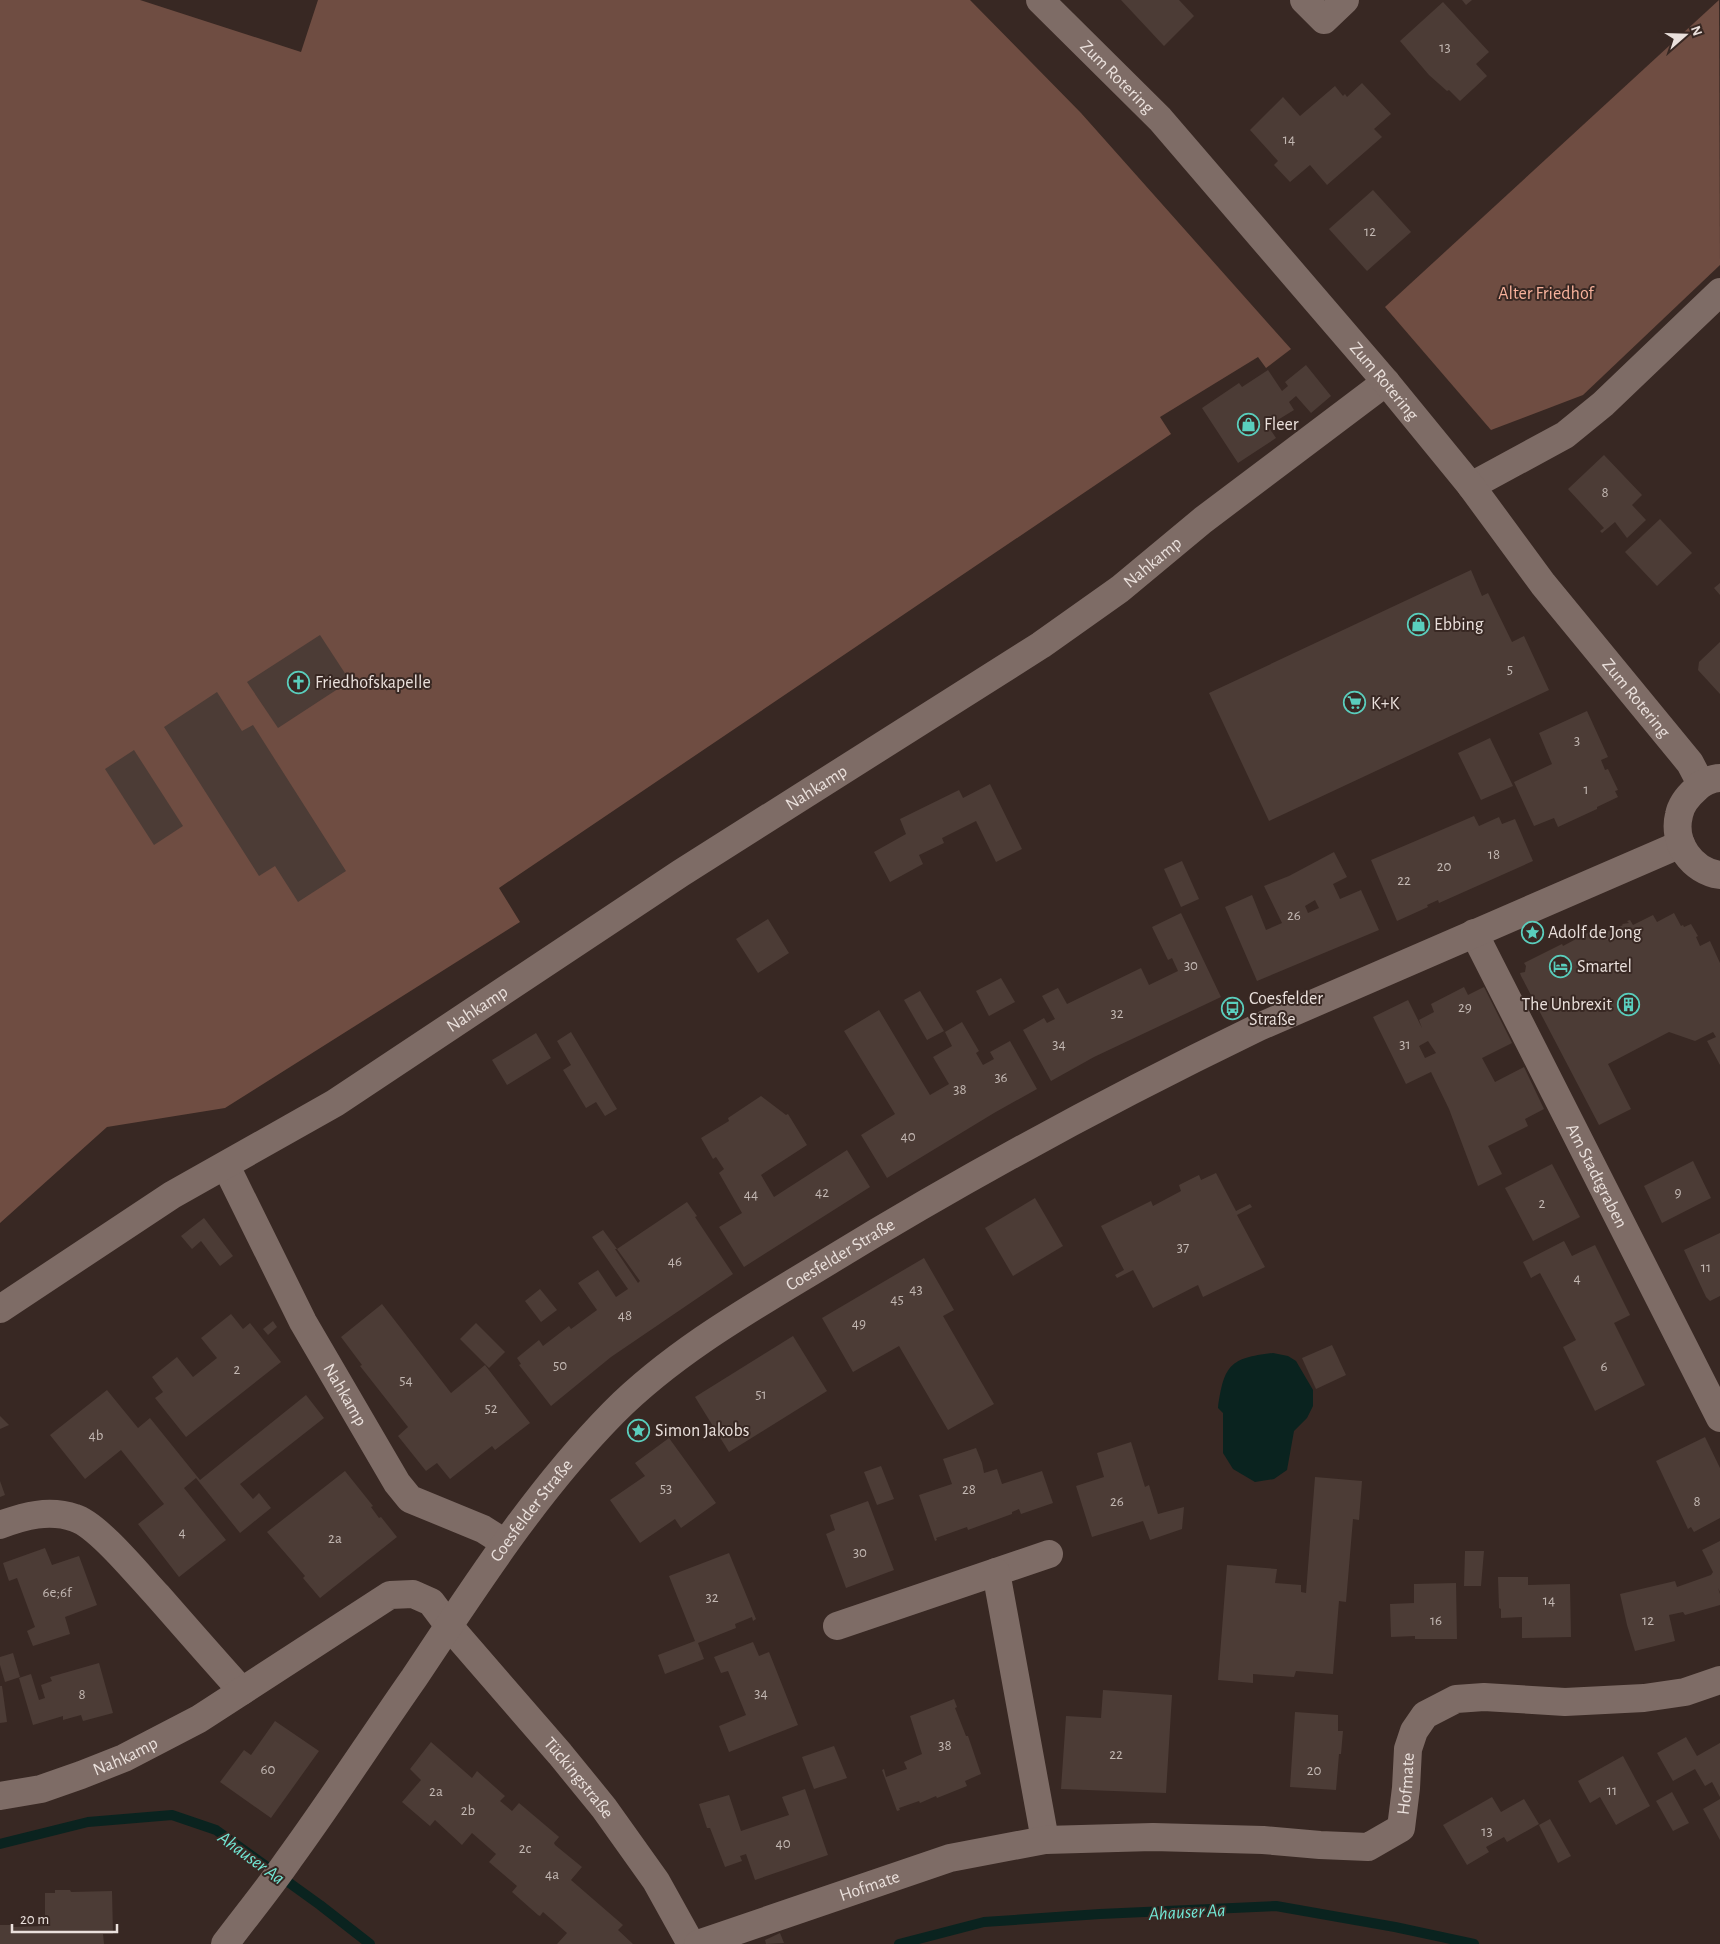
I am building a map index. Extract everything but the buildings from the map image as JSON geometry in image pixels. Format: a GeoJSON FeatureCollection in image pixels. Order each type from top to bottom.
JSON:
{"type":"FeatureCollection","features":[{"type":"Feature","properties":{"kind":"street","name":"Zum Rotering"},"geometry":{"type":"LineString","coordinates":[[1040,0],[1160,119],[1386,382],[1471,486],[1543,584],[1690,763],[1711,781]]}},
{"type":"Feature","properties":{"kind":"street"},"geometry":{"type":"LineString","coordinates":[[1304,0],[1324,20],[1345,0]]}},
{"type":"Feature","properties":{"kind":"street"},"geometry":{"type":"LineString","coordinates":[[1471,486],[1565,435],[1603,404],[1720,292]]}},
{"type":"Feature","properties":{"kind":"street","name":"Nahkamp"},"geometry":{"type":"LineString","coordinates":[[0,1309],[172,1195],[335,1103],[681,873],[1041,645],[1120,589],[1203,520],[1386,382]]}},
{"type":"Feature","properties":{"kind":"street"},"geometry":{"type":"LineString","coordinates":[[1711,781],[1686,798],[1679,815],[1678,833],[1684,851],[1695,865],[1711,874],[1720,875]]}},
{"type":"Feature","properties":{"kind":"street","name":"Coesfelder Straße"},"geometry":{"type":"LineString","coordinates":[[225,1944],[288,1862],[505,1543],[562,1469],[616,1410],[662,1370],[755,1305],[925,1202],[1196,1057],[1259,1027],[1474,932],[1681,844]]}},
{"type":"Feature","properties":{"kind":"street","name":"Am Stadtgraben"},"geometry":{"type":"LineString","coordinates":[[1474,932],[1720,1418]]}},
{"type":"Feature","properties":{"kind":"street","name":"Nahkamp"},"geometry":{"type":"LineString","coordinates":[[226,1166],[303,1322],[397,1482],[410,1499],[483,1529],[505,1543]]}},
{"type":"Feature","properties":{"kind":"street"},"geometry":{"type":"LineString","coordinates":[[0,1525],[25,1516],[58,1514],[77,1518],[94,1530],[124,1558],[242,1691]]}},
{"type":"Feature","properties":{"kind":"street"},"geometry":{"type":"LineString","coordinates":[[837,1626],[1049,1554]]}},
{"type":"Feature","properties":{"kind":"street"},"geometry":{"type":"LineString","coordinates":[[996,1572],[1045,1840]]}},
{"type":"Feature","properties":{"kind":"street","name":"Nahkamp"},"geometry":{"type":"LineString","coordinates":[[0,1796],[41,1789],[81,1776],[124,1758],[199,1719],[390,1595],[413,1594],[431,1602],[449,1626]]}},
{"type":"Feature","properties":{"kind":"street","name":"Tückingstraße"},"geometry":{"type":"LineString","coordinates":[[449,1626],[560,1754],[604,1808],[656,1881],[691,1944]]}},
{"type":"Feature","properties":{"kind":"street","name":"Hofmate"},"geometry":{"type":"LineString","coordinates":[[698,1944],[950,1858],[1045,1840],[1153,1837],[1263,1840],[1368,1847],[1401,1828],[1408,1750],[1414,1731],[1425,1715],[1456,1699],[1484,1697],[1565,1702],[1644,1698],[1685,1692],[1720,1680]]}},
{"type":"Feature","properties":{"kind":"green space"},"geometry":{"type":"Polygon","coordinates":[[[0,0],[140,0],[301,52],[318,0],[970,0],[1081,113],[1291,349],[1266,368],[1258,357],[1160,417],[1171,434],[499,888],[520,922],[225,1108],[107,1127],[0,1223],[0,0]]]}},
{"type":"Feature","properties":{"kind":"green space","name":"Alter Friedhof"},"geometry":{"type":"Polygon","coordinates":[[[1719,0],[1720,265],[1583,395],[1491,430],[1385,307],[1719,0]]]}},
{"type":"Feature","properties":{"kind":"water"},"geometry":{"type":"Polygon","coordinates":[[[1273,1353],[1288,1356],[1296,1361],[1313,1390],[1313,1406],[1307,1418],[1294,1431],[1287,1470],[1274,1479],[1255,1482],[1233,1469],[1223,1453],[1223,1413],[1218,1408],[1220,1393],[1227,1373],[1238,1361],[1273,1353]]]}},
{"type":"Feature","properties":{"kind":"waterway","name":"Ahauser Aa"},"geometry":{"type":"LineString","coordinates":[[0,1844],[88,1822],[172,1815],[216,1830],[320,1905],[370,1944]]}},
{"type":"Feature","properties":{"kind":"waterway","name":"Ahauser Aa"},"geometry":{"type":"LineString","coordinates":[[899,1944],[984,1922],[1100,1914],[1276,1906],[1395,1927],[1474,1944]]}},
{"type":"Feature","properties":{"kind":"place","name":"Fleer"},"geometry":{"type":"Point","coordinates":[1248,424]}},
{"type":"Feature","properties":{"kind":"place","name":"Ebbing"},"geometry":{"type":"Point","coordinates":[1418,624]}},
{"type":"Feature","properties":{"kind":"place","name":"Friedhofskapelle"},"geometry":{"type":"Point","coordinates":[299,682]}},
{"type":"Feature","properties":{"kind":"place","name":"K+K"},"geometry":{"type":"Point","coordinates":[1355,703]}},
{"type":"Feature","properties":{"kind":"place","name":"Adolf de Jong"},"geometry":{"type":"Point","coordinates":[1532,932]}},
{"type":"Feature","properties":{"kind":"place","name":"Smartel"},"geometry":{"type":"Point","coordinates":[1561,966]}},
{"type":"Feature","properties":{"kind":"place","name":"The Unbrexit"},"geometry":{"type":"Point","coordinates":[1628,1004]}},
{"type":"Feature","properties":{"kind":"place","name":"Coesfelder Straße"},"geometry":{"type":"Point","coordinates":[1233,1008]}},
{"type":"Feature","properties":{"kind":"place","name":"Simon Jakobs"},"geometry":{"type":"Point","coordinates":[639,1430]}}]}
